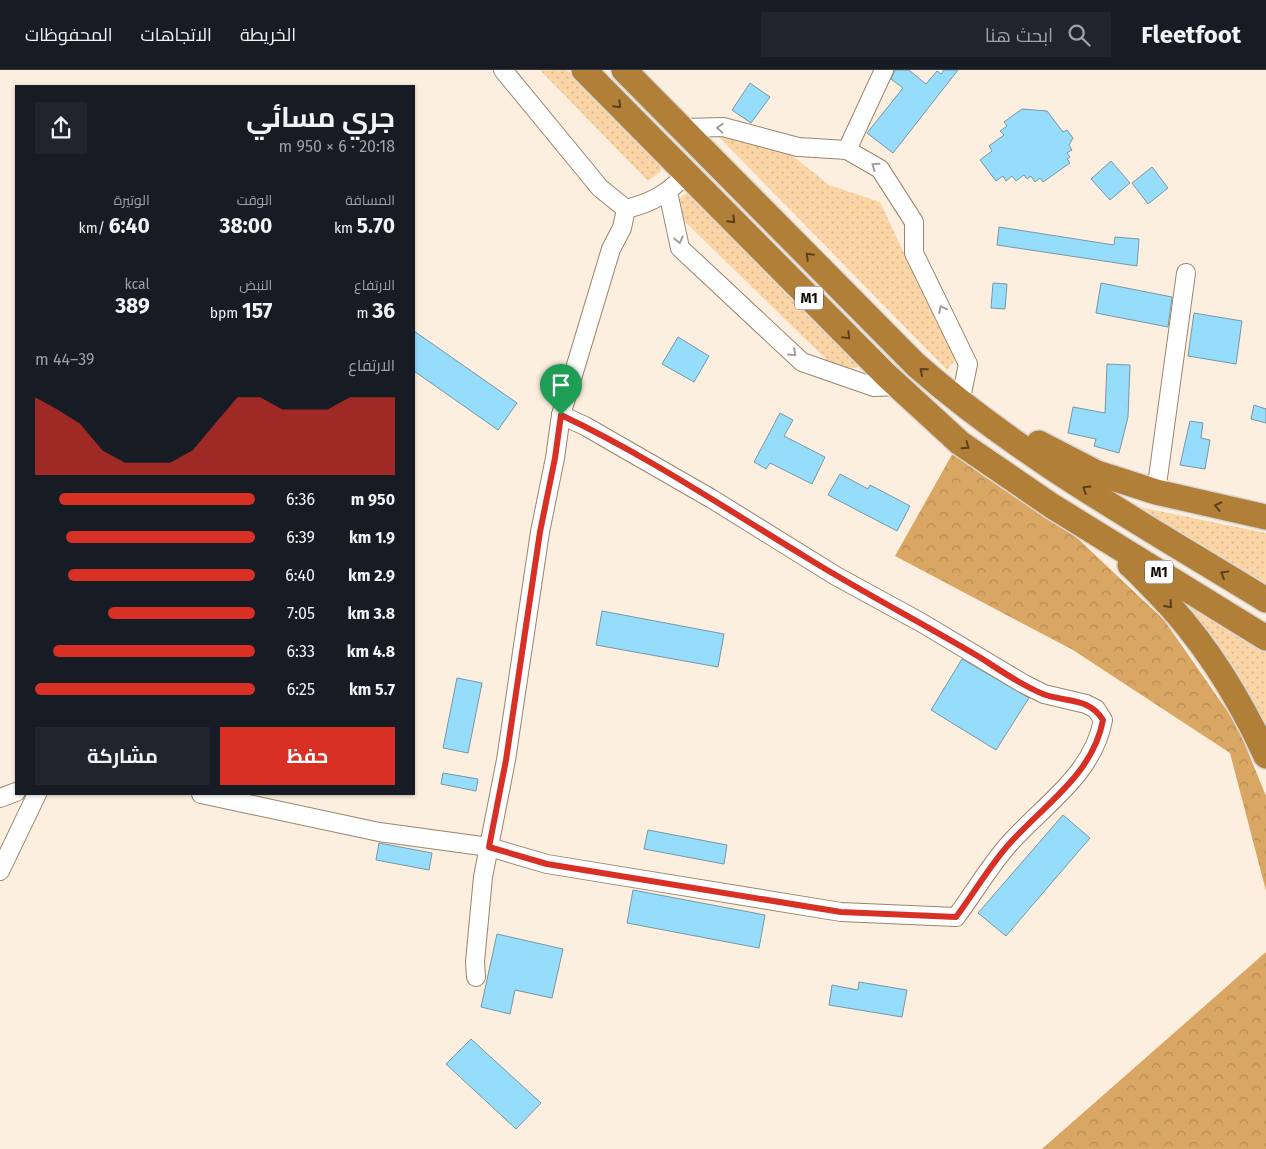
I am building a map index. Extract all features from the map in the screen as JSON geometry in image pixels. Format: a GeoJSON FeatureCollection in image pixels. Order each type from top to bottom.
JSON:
{"type":"FeatureCollection","features":[{"type":"Feature","properties":{"kind":"highway","name":"M1"},"geometry":{"type":"LineString","coordinates":[[584,70],[898,386],[960,443],[1052,506],[1266,638]]}},
{"type":"Feature","properties":{"kind":"highway","name":"M1"},"geometry":{"type":"LineString","coordinates":[[624,70],[916,365],[960,404],[1034,458],[1266,600]]}},
{"type":"Feature","properties":{"kind":"highway"},"geometry":{"type":"LineString","coordinates":[[960,404],[1097,473],[1156,492],[1266,517]]}},
{"type":"Feature","properties":{"kind":"highway"},"geometry":{"type":"LineString","coordinates":[[1052,506],[1132,567],[1193,633],[1230,686],[1266,756]]}},
{"type":"Feature","properties":{"kind":"street"},"geometry":{"type":"LineString","coordinates":[[503,70],[600,188],[626,209]]}},
{"type":"Feature","properties":{"kind":"street"},"geometry":{"type":"LineString","coordinates":[[847,150],[884,70]]}},
{"type":"Feature","properties":{"kind":"street"},"geometry":{"type":"LineString","coordinates":[[683,128],[723,127],[798,147],[847,150],[880,169],[914,222],[914,254],[968,364],[960,404]]}},
{"type":"Feature","properties":{"kind":"street"},"geometry":{"type":"LineString","coordinates":[[626,209],[652,202],[668,192],[687,174]]}},
{"type":"Feature","properties":{"kind":"street"},"geometry":{"type":"LineString","coordinates":[[668,192],[680,248],[802,362],[874,387],[898,386]]}},
{"type":"Feature","properties":{"kind":"street"},"geometry":{"type":"LineString","coordinates":[[476,977],[475,962],[481,896],[506,760],[540,532],[555,458],[561,415],[611,249],[622,228],[626,209]]}},
{"type":"Feature","properties":{"kind":"street"},"geometry":{"type":"LineString","coordinates":[[1156,492],[1186,273]]}},
{"type":"Feature","properties":{"kind":"street"},"geometry":{"type":"LineString","coordinates":[[206,795],[379,832],[489,847],[547,864],[841,912],[956,917],[1009,844],[1075,777],[1092,755],[1103,720],[1096,709],[1086,704],[1044,694],[1024,684],[922,623],[836,576],[712,499],[585,426],[561,415]]}},
{"type":"Feature","properties":{"kind":"street"},"geometry":{"type":"LineString","coordinates":[[0,798],[15,792]]}},
{"type":"Feature","properties":{"kind":"street"},"geometry":{"type":"LineString","coordinates":[[0,871],[37,795]]}},
{"type":"Feature","properties":{"kind":"shaded area"},"geometry":{"type":"Polygon","coordinates":[[[540,70],[567,70],[660,162],[661,171],[648,181],[540,70]]]}},
{"type":"Feature","properties":{"kind":"shaded area"},"geometry":{"type":"Polygon","coordinates":[[[727,131],[789,153],[829,185],[880,202],[956,359],[947,370],[717,135],[727,131]]]}},
{"type":"Feature","properties":{"kind":"shaded area"},"geometry":{"type":"Polygon","coordinates":[[[688,192],[860,364],[856,368],[833,366],[681,218],[680,198],[688,192]]]}},
{"type":"Feature","properties":{"kind":"shaded area"},"geometry":{"type":"Polygon","coordinates":[[[1139,507],[1266,533],[1266,585],[1139,507]]]}},
{"type":"Feature","properties":{"kind":"shaded area"},"geometry":{"type":"Polygon","coordinates":[[[1159,579],[1266,647],[1266,726],[1236,677],[1159,579]]]}},
{"type":"Feature","properties":{"kind":"green space"},"geometry":{"type":"Polygon","coordinates":[[[954,451],[1074,535],[1164,620],[1237,725],[1266,796],[1266,891],[1230,753],[1073,650],[895,556],[954,451]]]}},
{"type":"Feature","properties":{"kind":"green space"},"geometry":{"type":"Polygon","coordinates":[[[1266,952],[1266,1149],[1042,1149],[1266,952]]]}},
{"type":"Feature","properties":{"kind":"building"},"geometry":{"type":"Polygon","coordinates":[[[895,70],[909,70],[926,84],[937,71],[941,74],[944,70],[958,70],[893,153],[867,133],[903,88],[891,79],[895,70]]]}},
{"type":"Feature","properties":{"kind":"building"},"geometry":{"type":"Polygon","coordinates":[[[750,83],[770,97],[751,123],[732,110],[750,83]]]}},
{"type":"Feature","properties":{"kind":"building"},"geometry":{"type":"Polygon","coordinates":[[[1022,109],[1047,111],[1063,132],[1067,130],[1073,138],[1069,145],[1072,150],[1067,153],[1070,157],[1067,159],[1070,163],[1043,182],[1040,178],[1035,182],[1031,176],[1027,179],[1024,175],[1016,181],[1012,176],[1006,181],[1003,176],[996,181],[980,160],[992,151],[989,146],[1004,135],[1000,131],[1007,126],[1004,122],[1022,109]]]}},
{"type":"Feature","properties":{"kind":"building"},"geometry":{"type":"Polygon","coordinates":[[[1111,161],[1130,183],[1110,200],[1091,179],[1111,161]]]}},
{"type":"Feature","properties":{"kind":"building"},"geometry":{"type":"Polygon","coordinates":[[[1152,167],[1168,188],[1148,204],[1132,183],[1152,167]]]}},
{"type":"Feature","properties":{"kind":"building"},"geometry":{"type":"Polygon","coordinates":[[[999,227],[1114,245],[1115,237],[1139,239],[1137,266],[997,245],[999,227]]]}},
{"type":"Feature","properties":{"kind":"building"},"geometry":{"type":"Polygon","coordinates":[[[993,283],[1007,284],[1005,309],[991,308],[993,283]]]}},
{"type":"Feature","properties":{"kind":"building"},"geometry":{"type":"Polygon","coordinates":[[[1101,283],[1172,297],[1168,327],[1096,313],[1101,283]]]}},
{"type":"Feature","properties":{"kind":"building"},"geometry":{"type":"Polygon","coordinates":[[[1194,313],[1242,321],[1236,364],[1188,356],[1194,313]]]}},
{"type":"Feature","properties":{"kind":"building"},"geometry":{"type":"Polygon","coordinates":[[[415,332],[517,403],[498,430],[415,372],[415,332]]]}},
{"type":"Feature","properties":{"kind":"building"},"geometry":{"type":"Polygon","coordinates":[[[678,337],[709,356],[694,382],[662,364],[678,337]]]}},
{"type":"Feature","properties":{"kind":"building"},"geometry":{"type":"Polygon","coordinates":[[[1107,364],[1130,365],[1128,417],[1119,453],[1094,446],[1096,439],[1068,433],[1073,407],[1105,413],[1107,364]]]}},
{"type":"Feature","properties":{"kind":"building"},"geometry":{"type":"Polygon","coordinates":[[[1254,405],[1266,409],[1266,423],[1251,419],[1254,405]]]}},
{"type":"Feature","properties":{"kind":"building"},"geometry":{"type":"Polygon","coordinates":[[[780,413],[793,420],[784,436],[825,457],[812,484],[770,463],[766,469],[754,462],[780,413]]]}},
{"type":"Feature","properties":{"kind":"building"},"geometry":{"type":"Polygon","coordinates":[[[1190,421],[1203,423],[1201,438],[1210,440],[1205,469],[1180,465],[1190,421]]]}},
{"type":"Feature","properties":{"kind":"building"},"geometry":{"type":"Polygon","coordinates":[[[840,474],[868,489],[870,485],[910,506],[897,531],[828,495],[840,474]]]}},
{"type":"Feature","properties":{"kind":"building"},"geometry":{"type":"Polygon","coordinates":[[[602,611],[724,634],[718,667],[596,645],[602,611]]]}},
{"type":"Feature","properties":{"kind":"building"},"geometry":{"type":"Polygon","coordinates":[[[962,659],[1029,698],[996,750],[931,710],[962,659]]]}},
{"type":"Feature","properties":{"kind":"building"},"geometry":{"type":"Polygon","coordinates":[[[457,678],[482,683],[468,753],[443,748],[457,678]]]}},
{"type":"Feature","properties":{"kind":"building"},"geometry":{"type":"Polygon","coordinates":[[[443,773],[478,779],[476,791],[441,784],[443,773]]]}},
{"type":"Feature","properties":{"kind":"building"},"geometry":{"type":"Polygon","coordinates":[[[1063,815],[1090,838],[1006,936],[978,913],[1063,815]]]}},
{"type":"Feature","properties":{"kind":"building"},"geometry":{"type":"Polygon","coordinates":[[[648,830],[727,845],[724,864],[644,849],[648,830]]]}},
{"type":"Feature","properties":{"kind":"building"},"geometry":{"type":"Polygon","coordinates":[[[379,843],[432,853],[429,870],[376,860],[379,843]]]}},
{"type":"Feature","properties":{"kind":"building"},"geometry":{"type":"Polygon","coordinates":[[[633,890],[765,915],[759,948],[627,923],[633,890]]]}},
{"type":"Feature","properties":{"kind":"building"},"geometry":{"type":"Polygon","coordinates":[[[497,934],[563,949],[552,998],[515,990],[510,1014],[481,1007],[497,934]]]}},
{"type":"Feature","properties":{"kind":"building"},"geometry":{"type":"Polygon","coordinates":[[[859,982],[907,990],[902,1017],[829,1005],[832,985],[858,990],[859,982]]]}},
{"type":"Feature","properties":{"kind":"building"},"geometry":{"type":"Polygon","coordinates":[[[471,1039],[541,1103],[516,1129],[446,1064],[471,1039]]]}},
{"type":"Feature","properties":{"kind":"route"},"geometry":{"type":"LineString","coordinates":[[561,415],[585,426],[712,499],[836,576],[886,602],[1024,684],[1044,694],[1086,704],[1096,709],[1103,720],[1092,755],[1075,777],[1009,844],[956,917],[841,912],[547,864],[514,856],[489,847],[506,760],[540,532],[555,458],[561,415]]}}]}
